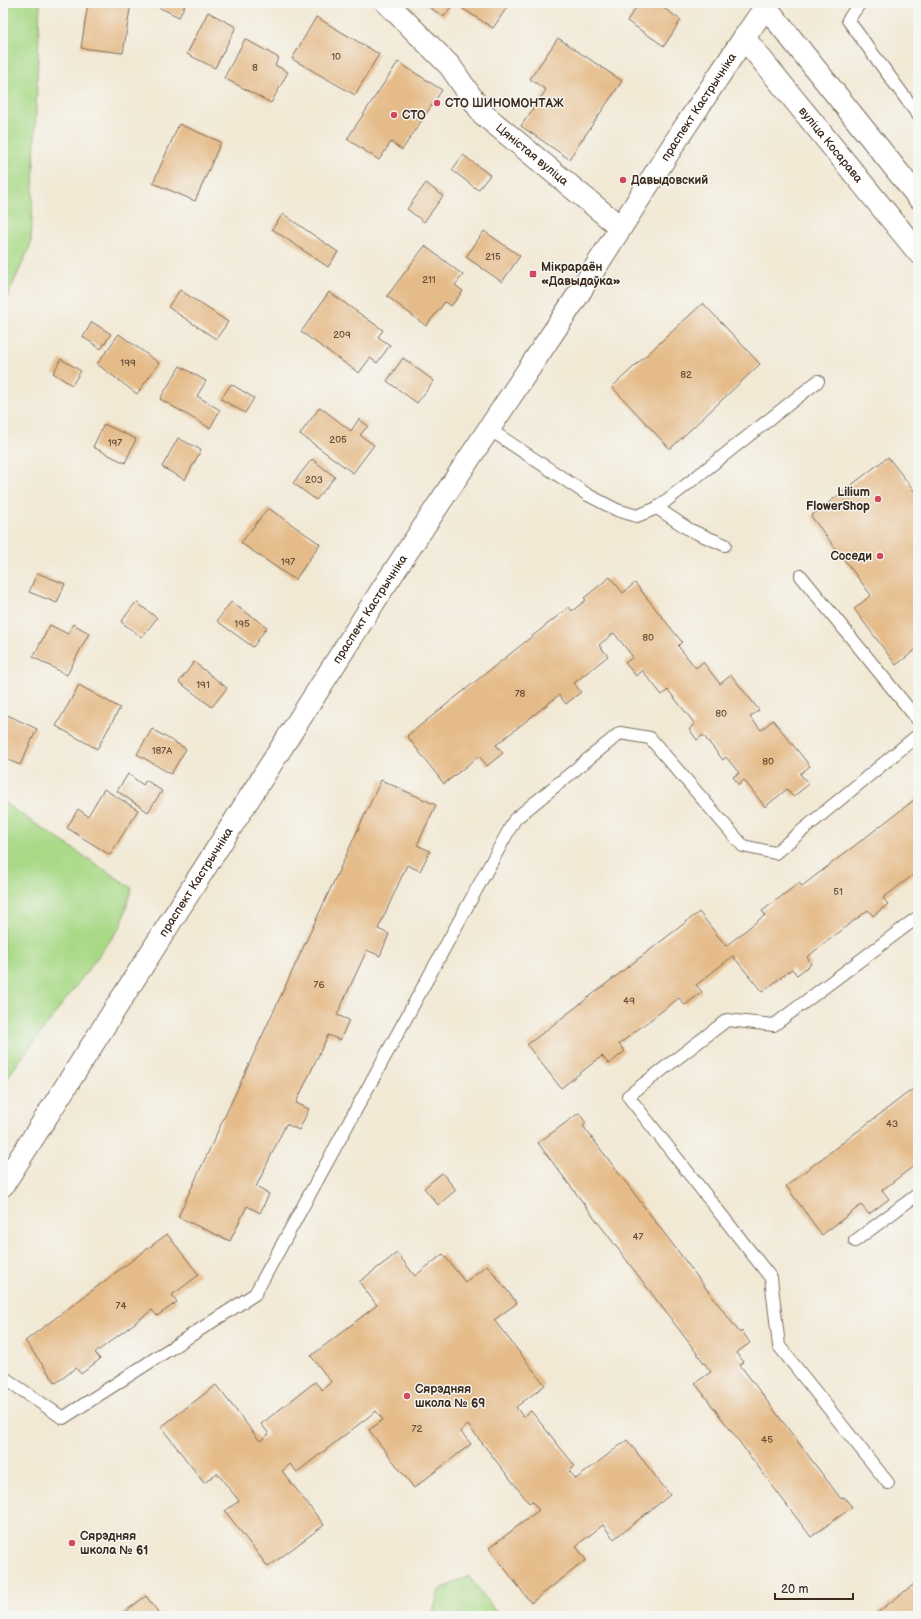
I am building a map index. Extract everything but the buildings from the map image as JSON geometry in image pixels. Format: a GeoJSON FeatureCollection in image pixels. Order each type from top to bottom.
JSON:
{"type":"FeatureCollection","features":[{"type":"Feature","properties":{"kind":"main road","name":"Цяністая вуліца"},"geometry":{"type":"LineString","coordinates":[[387,3],[450,66],[483,114],[620,227]]}},
{"type":"Feature","properties":{"kind":"main road","name":"праспект Кастрычніка"},"geometry":{"type":"LineString","coordinates":[[3,1185],[383,588],[574,301],[620,227],[767,5]]}},
{"type":"Feature","properties":{"kind":"main road"},"geometry":{"type":"LineString","coordinates":[[767,5],[918,197]]}},
{"type":"Feature","properties":{"kind":"main road","name":"вуліца Косарава"},"geometry":{"type":"LineString","coordinates":[[744,38],[918,252]]}},
{"type":"Feature","properties":{"kind":"lane"},"geometry":{"type":"LineString","coordinates":[[860,3],[848,20],[918,115]]}},
{"type":"Feature","properties":{"kind":"lane"},"geometry":{"type":"LineString","coordinates":[[488,429],[588,495],[617,510],[637,516],[657,508],[818,381]]}},
{"type":"Feature","properties":{"kind":"lane"},"geometry":{"type":"LineString","coordinates":[[657,508],[690,530],[725,545]]}},
{"type":"Feature","properties":{"kind":"lane"},"geometry":{"type":"LineString","coordinates":[[801,576],[918,720]]}},
{"type":"Feature","properties":{"kind":"lane"},"geometry":{"type":"LineString","coordinates":[[3,1377],[63,1418],[255,1294],[515,818],[620,733],[650,738],[743,846],[775,853],[918,735]]}},
{"type":"Feature","properties":{"kind":"lane"},"geometry":{"type":"LineString","coordinates":[[888,1483],[779,1346],[771,1278],[628,1096],[727,1020],[774,1025],[918,916]]}},
{"type":"Feature","properties":{"kind":"lane"},"geometry":{"type":"LineString","coordinates":[[856,1241],[918,1194]]}},
{"type":"Feature","properties":{"kind":"green space"},"geometry":{"type":"Polygon","coordinates":[[[3,3],[40,3],[31,244],[3,306],[3,3]]]}},
{"type":"Feature","properties":{"kind":"green space"},"geometry":{"type":"Polygon","coordinates":[[[3,802],[132,888],[121,926],[3,1083],[3,802]]]}},
{"type":"Feature","properties":{"kind":"green space"},"geometry":{"type":"Polygon","coordinates":[[[469,1576],[499,1616],[432,1616],[439,1590],[469,1576]]]}},
{"type":"Feature","properties":{"kind":"place","name":"СТО ШИНОМОНТАЖ"},"geometry":{"type":"Point","coordinates":[437,103]}},
{"type":"Feature","properties":{"kind":"place","name":"СТО"},"geometry":{"type":"Point","coordinates":[394,115]}},
{"type":"Feature","properties":{"kind":"place","name":"Давыдовский"},"geometry":{"type":"Point","coordinates":[623,180]}},
{"type":"Feature","properties":{"kind":"place","name":"Мікрараён «Давыдаўка»"},"geometry":{"type":"Point","coordinates":[533,274]}},
{"type":"Feature","properties":{"kind":"place","name":"Lilium FlowerShop"},"geometry":{"type":"Point","coordinates":[878,499]}},
{"type":"Feature","properties":{"kind":"place","name":"Соседи"},"geometry":{"type":"Point","coordinates":[880,556]}},
{"type":"Feature","properties":{"kind":"place","name":"Сярэдняя школа № 69"},"geometry":{"type":"Point","coordinates":[407,1396]}},
{"type":"Feature","properties":{"kind":"place","name":"Сярэдняя школа № 61"},"geometry":{"type":"Point","coordinates":[72,1543]}}]}
